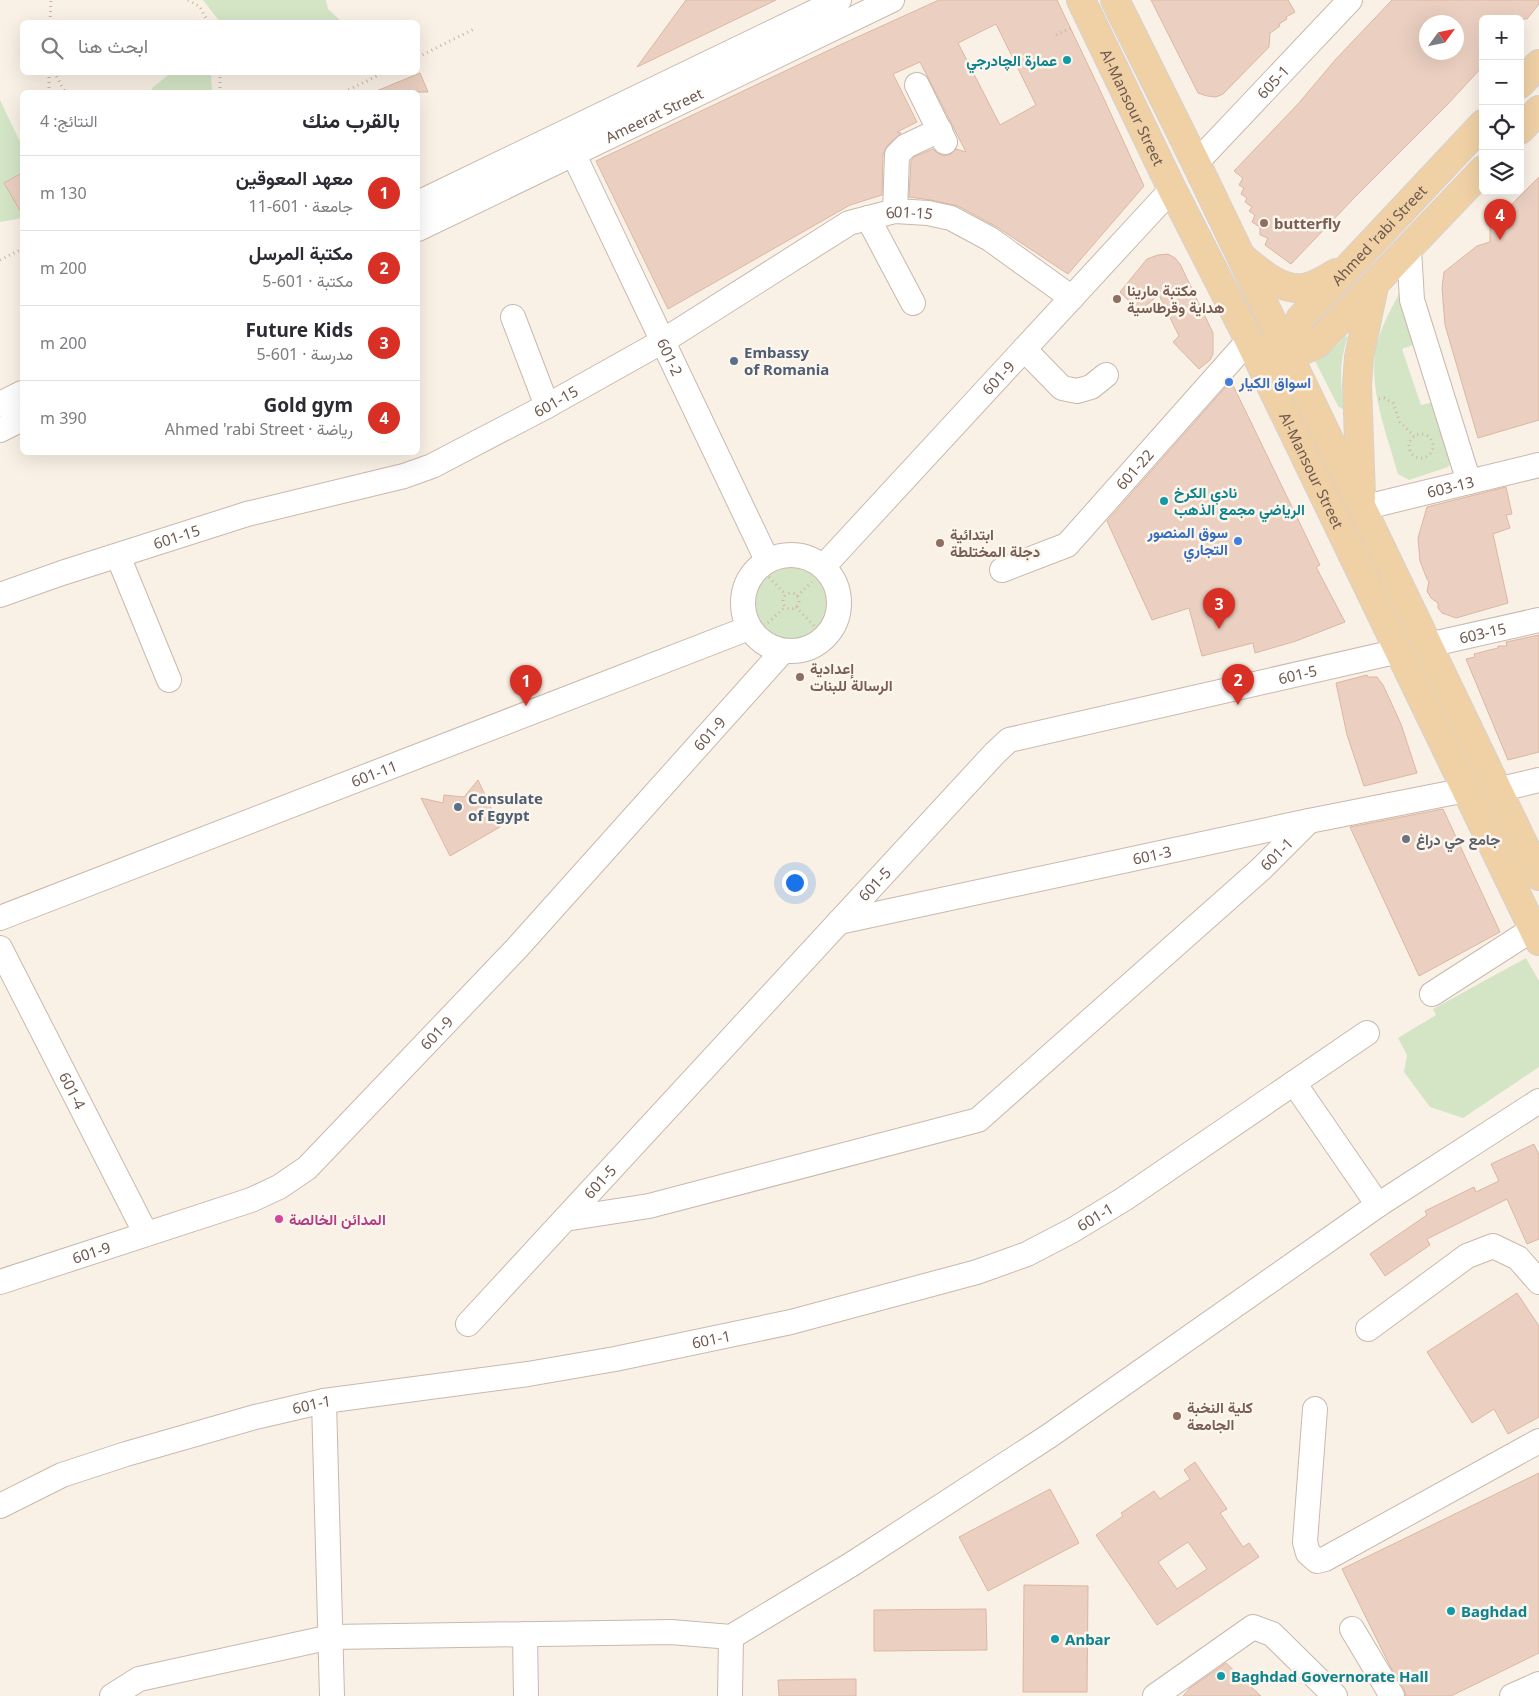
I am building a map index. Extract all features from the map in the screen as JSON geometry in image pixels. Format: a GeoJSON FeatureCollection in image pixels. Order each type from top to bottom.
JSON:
{"type":"FeatureCollection","features":[{"type":"Feature","properties":{"kind":"main road","name":"Al-Mansour Street"},"geometry":{"type":"LineString","coordinates":[[1081,0],[1172,189],[1249,340],[1536,935]]}},
{"type":"Feature","properties":{"kind":"main road","name":"Al-Mansour Street"},"geometry":{"type":"LineString","coordinates":[[1115,0],[1242,258],[1539,876]]}},
{"type":"Feature","properties":{"kind":"main road"},"geometry":{"type":"LineString","coordinates":[[1524,80],[1539,64]]}},
{"type":"Feature","properties":{"kind":"main road","name":"Ahmed 'rabi Street"},"geometry":{"type":"LineString","coordinates":[[1278,400],[1281,374],[1287,352],[1300,319],[1479,128]]}},
{"type":"Feature","properties":{"kind":"main road","name":"Ahmed 'rabi Street"},"geometry":{"type":"LineString","coordinates":[[1249,340],[1261,348],[1287,352],[1304,351],[1318,343],[1479,174]]}},
{"type":"Feature","properties":{"kind":"main road"},"geometry":{"type":"LineString","coordinates":[[1242,258],[1270,279],[1286,286],[1303,288],[1320,283],[1353,263]]}},
{"type":"Feature","properties":{"kind":"main road"},"geometry":{"type":"LineString","coordinates":[[1362,508],[1357,385],[1362,339],[1374,285]]}},
{"type":"Feature","properties":{"kind":"street","name":"Ameerat Street"},"geometry":{"type":"LineString","coordinates":[[420,202],[839,0]]}},
{"type":"Feature","properties":{"kind":"street","name":"Ameerat Street"},"geometry":{"type":"LineString","coordinates":[[420,227],[892,0]]}},
{"type":"Feature","properties":{"kind":"street","name":"605-1"},"geometry":{"type":"LineString","coordinates":[[1196,163],[1350,0]]}},
{"type":"Feature","properties":{"kind":"street"},"geometry":{"type":"LineString","coordinates":[[895,211],[897,154],[906,146],[942,136],[917,84]]}},
{"type":"Feature","properties":{"kind":"street","name":"601-2"},"geometry":{"type":"LineString","coordinates":[[573,154],[663,342],[766,566]]}},
{"type":"Feature","properties":{"kind":"street","name":"601-9"},"geometry":{"type":"LineString","coordinates":[[819,574],[1172,189]]}},
{"type":"Feature","properties":{"kind":"street","name":"601-15"},"geometry":{"type":"LineString","coordinates":[[0,595],[62,573],[247,514],[404,476],[432,466],[547,406],[663,342],[848,223],[895,211],[928,213],[951,218],[990,239],[1072,298]]}},
{"type":"Feature","properties":{"kind":"street"},"geometry":{"type":"LineString","coordinates":[[868,218],[913,303]]}},
{"type":"Feature","properties":{"kind":"street"},"geometry":{"type":"LineString","coordinates":[[1409,249],[1412,300],[1469,482]]}},
{"type":"Feature","properties":{"kind":"street"},"geometry":{"type":"LineString","coordinates":[[513,317],[547,406]]}},
{"type":"Feature","properties":{"kind":"street","name":"601-22"},"geometry":{"type":"LineString","coordinates":[[1002,570],[1067,545],[1249,340]]}},
{"type":"Feature","properties":{"kind":"street"},"geometry":{"type":"LineString","coordinates":[[1024,349],[1062,388],[1077,391],[1091,387],[1106,375]]}},
{"type":"Feature","properties":{"kind":"street"},"geometry":{"type":"LineString","coordinates":[[0,404],[20,394]]}},
{"type":"Feature","properties":{"kind":"street"},"geometry":{"type":"LineString","coordinates":[[0,430],[20,420]]}},
{"type":"Feature","properties":{"kind":"street","name":"603-13"},"geometry":{"type":"LineString","coordinates":[[1362,508],[1539,465]]}},
{"type":"Feature","properties":{"kind":"street"},"geometry":{"type":"LineString","coordinates":[[781,555],[796,555],[811,559],[819,574],[833,579],[838,594],[839,609],[834,624],[826,637],[813,646],[799,651],[783,651],[758,639],[758,626],[744,616],[742,603],[748,578],[756,568],[766,566],[781,555]]}},
{"type":"Feature","properties":{"kind":"street"},"geometry":{"type":"LineString","coordinates":[[118,556],[169,680]]}},
{"type":"Feature","properties":{"kind":"street","name":"603-15"},"geometry":{"type":"LineString","coordinates":[[1428,645],[1539,620]]}},
{"type":"Feature","properties":{"kind":"street","name":"601-11"},"geometry":{"type":"LineString","coordinates":[[0,918],[758,626]]}},
{"type":"Feature","properties":{"kind":"street","name":"601-9"},"geometry":{"type":"LineString","coordinates":[[0,1282],[252,1200],[279,1187],[307,1168],[517,948],[783,651]]}},
{"type":"Feature","properties":{"kind":"street","name":"601-5"},"geometry":{"type":"LineString","coordinates":[[468,1324],[1009,740],[1399,651]]}},
{"type":"Feature","properties":{"kind":"street"},"geometry":{"type":"LineString","coordinates":[[1497,790],[1539,780]]}},
{"type":"Feature","properties":{"kind":"street","name":"601-3"},"geometry":{"type":"LineString","coordinates":[[839,922],[1309,821],[1466,790]]}},
{"type":"Feature","properties":{"kind":"street","name":"601-1"},"geometry":{"type":"LineString","coordinates":[[565,1219],[649,1206],[978,1120],[1261,869],[1309,821]]}},
{"type":"Feature","properties":{"kind":"street"},"geometry":{"type":"LineString","coordinates":[[1432,994],[1536,935]]}},
{"type":"Feature","properties":{"kind":"street","name":"601-4"},"geometry":{"type":"LineString","coordinates":[[0,948],[146,1234]]}},
{"type":"Feature","properties":{"kind":"street","name":"601-1"},"geometry":{"type":"LineString","coordinates":[[0,1506],[62,1475],[255,1417],[324,1401],[528,1374],[615,1359],[791,1322],[977,1272],[1027,1254],[1073,1230],[1124,1199],[1367,1033]]}},
{"type":"Feature","properties":{"kind":"street"},"geometry":{"type":"LineString","coordinates":[[1294,1083],[1378,1206]]}},
{"type":"Feature","properties":{"kind":"street"},"geometry":{"type":"LineString","coordinates":[[112,1696],[139,1679],[331,1638],[671,1632],[731,1637],[852,1564],[1049,1436],[1378,1206],[1539,1102]]}},
{"type":"Feature","properties":{"kind":"street"},"geometry":{"type":"LineString","coordinates":[[1368,1329],[1467,1256],[1493,1246],[1518,1258],[1539,1282]]}},
{"type":"Feature","properties":{"kind":"street"},"geometry":{"type":"LineString","coordinates":[[324,1401],[332,1696]]}},
{"type":"Feature","properties":{"kind":"street"},"geometry":{"type":"LineString","coordinates":[[1315,1409],[1305,1542],[1308,1553],[1317,1561],[1324,1559],[1539,1441]]}},
{"type":"Feature","properties":{"kind":"street"},"geometry":{"type":"LineString","coordinates":[[1155,1696],[1254,1627],[1272,1634],[1334,1696]]}},
{"type":"Feature","properties":{"kind":"street"},"geometry":{"type":"LineString","coordinates":[[1352,1629],[1392,1696]]}},
{"type":"Feature","properties":{"kind":"street"},"geometry":{"type":"LineString","coordinates":[[525,1634],[526,1696]]}},
{"type":"Feature","properties":{"kind":"street"},"geometry":{"type":"LineString","coordinates":[[730,1696],[731,1637]]}},
{"type":"Feature","properties":{"kind":"street"},"geometry":{"type":"LineString","coordinates":[[1512,1696],[1539,1684]]}},
{"type":"Feature","properties":{"kind":"path"},"geometry":{"type":"LineString","coordinates":[[50,20],[51,0]]}},
{"type":"Feature","properties":{"kind":"path"},"geometry":{"type":"LineString","coordinates":[[188,0],[200,7],[207,20]]}},
{"type":"Feature","properties":{"kind":"path"},"geometry":{"type":"LineString","coordinates":[[1056,35],[1074,27]]}},
{"type":"Feature","properties":{"kind":"path"},"geometry":{"type":"LineString","coordinates":[[420,56],[476,28]]}},
{"type":"Feature","properties":{"kind":"path"},"geometry":{"type":"LineString","coordinates":[[49,75],[49,90]]}},
{"type":"Feature","properties":{"kind":"path"},"geometry":{"type":"LineString","coordinates":[[56,75],[64,90]]}},
{"type":"Feature","properties":{"kind":"path"},"geometry":{"type":"LineString","coordinates":[[220,75],[220,90]]}},
{"type":"Feature","properties":{"kind":"path"},"geometry":{"type":"LineString","coordinates":[[348,90],[379,75]]}},
{"type":"Feature","properties":{"kind":"path"},"geometry":{"type":"LineString","coordinates":[[0,260],[20,250]]}},
{"type":"Feature","properties":{"kind":"path"},"geometry":{"type":"LineString","coordinates":[[1378,399],[1384,398],[1392,403],[1400,422],[1414,436]]}},
{"type":"Feature","properties":{"kind":"path"},"geometry":{"type":"LineString","coordinates":[[1424,434],[1430,438],[1432,446],[1427,456],[1416,456],[1410,451],[1409,443],[1414,436],[1424,434]]}},
{"type":"Feature","properties":{"kind":"path"},"geometry":{"type":"LineString","coordinates":[[766,566],[786,596]]}},
{"type":"Feature","properties":{"kind":"path"},"geometry":{"type":"LineString","coordinates":[[797,596],[819,574]]}},
{"type":"Feature","properties":{"kind":"path"},"geometry":{"type":"LineString","coordinates":[[790,593],[797,596],[799,601],[796,607],[792,609],[786,607],[783,601],[786,596],[790,593]]}},
{"type":"Feature","properties":{"kind":"path"},"geometry":{"type":"LineString","coordinates":[[758,626],[786,607]]}},
{"type":"Feature","properties":{"kind":"path"},"geometry":{"type":"LineString","coordinates":[[796,607],[819,631]]}},
{"type":"Feature","properties":{"kind":"green space"},"geometry":{"type":"Polygon","coordinates":[[[203,0],[326,0],[328,9],[340,20],[218,20],[203,0]]]}},
{"type":"Feature","properties":{"kind":"green space"},"geometry":{"type":"Polygon","coordinates":[[[168,75],[211,75],[212,90],[152,90],[168,75]]]}},
{"type":"Feature","properties":{"kind":"green space"},"geometry":{"type":"Polygon","coordinates":[[[0,100],[20,142],[20,218],[0,222],[0,100]]]}},
{"type":"Feature","properties":{"kind":"green space"},"geometry":{"type":"Polygon","coordinates":[[[1404,284],[1416,344],[1402,349],[1421,405],[1433,402],[1453,460],[1448,467],[1409,480],[1398,474],[1380,411],[1374,363],[1381,331],[1404,284]]]}},
{"type":"Feature","properties":{"kind":"green space"},"geometry":{"type":"Polygon","coordinates":[[[1345,336],[1348,337],[1342,363],[1341,380],[1344,407],[1342,409],[1338,406],[1314,359],[1335,347],[1345,336]]]}},
{"type":"Feature","properties":{"kind":"green space"},"geometry":{"type":"Polygon","coordinates":[[[791,563],[806,566],[819,575],[828,588],[831,603],[828,618],[819,631],[806,640],[791,643],[776,640],[763,631],[754,618],[751,603],[754,588],[763,575],[776,566],[791,563]]]}},
{"type":"Feature","properties":{"kind":"green space"},"geometry":{"type":"Polygon","coordinates":[[[1526,958],[1539,981],[1539,1067],[1463,1118],[1430,1107],[1404,1072],[1407,1055],[1398,1038],[1436,1015],[1433,1009],[1526,958]]]}},
{"type":"Feature","properties":{"kind":"building"},"geometry":{"type":"Polygon","coordinates":[[[686,0],[776,0],[637,67],[686,0]]]}},
{"type":"Feature","properties":{"kind":"building"},"geometry":{"type":"Polygon","coordinates":[[[939,0],[1057,0],[1144,186],[1068,274],[997,227],[958,206],[909,197],[911,161],[914,157],[933,149],[944,156],[951,154],[956,149],[966,152],[920,62],[893,74],[917,122],[897,132],[901,133],[887,146],[883,155],[882,195],[850,205],[668,309],[596,161],[939,0]],[[996,24],[958,43],[1000,125],[1036,105],[996,24]]]}},
{"type":"Feature","properties":{"kind":"building"},"geometry":{"type":"Polygon","coordinates":[[[1151,0],[1288,0],[1295,12],[1286,17],[1287,19],[1279,24],[1280,26],[1270,33],[1269,47],[1223,94],[1216,97],[1198,93],[1151,0]]]}},
{"type":"Feature","properties":{"kind":"building"},"geometry":{"type":"Polygon","coordinates":[[[1392,0],[1539,0],[1539,4],[1527,19],[1524,19],[1524,15],[1479,15],[1479,70],[1291,264],[1265,245],[1268,238],[1260,235],[1260,227],[1252,222],[1255,215],[1249,211],[1252,207],[1245,202],[1247,198],[1241,194],[1244,188],[1239,185],[1243,178],[1234,171],[1298,104],[1336,59],[1392,0]]]}},
{"type":"Feature","properties":{"kind":"building"},"geometry":{"type":"Polygon","coordinates":[[[420,73],[428,92],[420,92],[420,90],[379,90],[415,75],[420,75],[420,73]]]}},
{"type":"Feature","properties":{"kind":"building"},"geometry":{"type":"Polygon","coordinates":[[[20,174],[20,211],[4,183],[20,174]]]}},
{"type":"Feature","properties":{"kind":"building"},"geometry":{"type":"Polygon","coordinates":[[[1539,177],[1539,420],[1478,438],[1445,325],[1442,288],[1444,272],[1477,246],[1490,242],[1490,226],[1521,195],[1524,195],[1524,192],[1539,177]]]}},
{"type":"Feature","properties":{"kind":"building"},"geometry":{"type":"Polygon","coordinates":[[[1168,254],[1180,264],[1213,333],[1213,354],[1210,360],[1199,369],[1173,342],[1179,336],[1159,295],[1139,311],[1120,292],[1147,259],[1168,254]]]}},
{"type":"Feature","properties":{"kind":"building","name":"نادي الكرخ الرياضي مجمع الذهب"},"geometry":{"type":"Polygon","coordinates":[[[1231,381],[1320,565],[1316,567],[1345,622],[1296,641],[1255,653],[1253,643],[1202,656],[1189,608],[1152,620],[1107,521],[1231,381]]]}},
{"type":"Feature","properties":{"kind":"building"},"geometry":{"type":"Polygon","coordinates":[[[1506,487],[1512,514],[1506,515],[1510,528],[1493,534],[1508,603],[1456,618],[1442,613],[1438,608],[1438,603],[1431,598],[1427,591],[1429,582],[1420,561],[1418,538],[1427,507],[1506,487]]]}},
{"type":"Feature","properties":{"kind":"building"},"geometry":{"type":"Polygon","coordinates":[[[1539,635],[1539,752],[1508,760],[1466,659],[1475,657],[1474,654],[1498,648],[1498,646],[1507,646],[1506,642],[1539,635]]]}},
{"type":"Feature","properties":{"kind":"building"},"geometry":{"type":"Polygon","coordinates":[[[1367,675],[1368,677],[1377,677],[1383,685],[1401,724],[1417,773],[1364,786],[1347,735],[1336,683],[1367,675]]]}},
{"type":"Feature","properties":{"kind":"building"},"geometry":{"type":"Polygon","coordinates":[[[478,780],[500,827],[450,856],[421,798],[443,803],[444,795],[464,797],[478,780]]]}},
{"type":"Feature","properties":{"kind":"building"},"geometry":{"type":"Polygon","coordinates":[[[1443,809],[1500,932],[1419,976],[1350,827],[1443,809]]]}},
{"type":"Feature","properties":{"kind":"building"},"geometry":{"type":"Polygon","coordinates":[[[1534,1144],[1539,1155],[1539,1239],[1527,1244],[1507,1199],[1427,1239],[1430,1245],[1385,1276],[1370,1254],[1427,1215],[1425,1211],[1474,1187],[1476,1192],[1499,1181],[1491,1164],[1534,1144]]]}},
{"type":"Feature","properties":{"kind":"building"},"geometry":{"type":"Polygon","coordinates":[[[1517,1293],[1539,1326],[1539,1417],[1508,1434],[1494,1409],[1472,1423],[1427,1352],[1517,1293]]]}},
{"type":"Feature","properties":{"kind":"building"},"geometry":{"type":"Polygon","coordinates":[[[1195,1462],[1227,1509],[1220,1513],[1243,1547],[1249,1543],[1259,1557],[1157,1625],[1096,1535],[1123,1516],[1121,1513],[1154,1491],[1160,1499],[1190,1479],[1184,1470],[1195,1462]],[[1188,1542],[1158,1562],[1177,1589],[1207,1569],[1188,1542]]]}},
{"type":"Feature","properties":{"kind":"building","name":"Baghdad"},"geometry":{"type":"Polygon","coordinates":[[[1539,1473],[1539,1653],[1451,1696],[1406,1696],[1342,1569],[1539,1473]]]}},
{"type":"Feature","properties":{"kind":"building"},"geometry":{"type":"Polygon","coordinates":[[[1050,1489],[1079,1543],[988,1591],[959,1537],[1050,1489]]]}},
{"type":"Feature","properties":{"kind":"building","name":"Anbar"},"geometry":{"type":"Polygon","coordinates":[[[1024,1585],[1088,1586],[1087,1692],[1023,1692],[1024,1585]]]}},
{"type":"Feature","properties":{"kind":"building"},"geometry":{"type":"Polygon","coordinates":[[[986,1609],[987,1650],[874,1651],[874,1610],[986,1609]]]}},
{"type":"Feature","properties":{"kind":"building","name":"Baghdad Governorate Hall"},"geometry":{"type":"Polygon","coordinates":[[[1226,1663],[1261,1696],[1183,1696],[1190,1688],[1226,1663]]]}},
{"type":"Feature","properties":{"kind":"building"},"geometry":{"type":"Polygon","coordinates":[[[856,1679],[856,1696],[779,1696],[778,1680],[856,1679]]]}},
{"type":"Feature","properties":{"kind":"place","name":"عمارة الچادرجي"},"geometry":{"type":"Point","coordinates":[1067,60]}},
{"type":"Feature","properties":{"kind":"place","name":"butterfly"},"geometry":{"type":"Point","coordinates":[1264,223]}},
{"type":"Feature","properties":{"kind":"place","name":"Gold gym"},"geometry":{"type":"Point","coordinates":[1500,240]}},
{"type":"Feature","properties":{"kind":"place","name":"مكتبة مارينا هداية وقرطاسية"},"geometry":{"type":"Point","coordinates":[1117,299]}},
{"type":"Feature","properties":{"kind":"place","name":"Embassy of Romania"},"geometry":{"type":"Point","coordinates":[734,361]}},
{"type":"Feature","properties":{"kind":"place","name":"اسواق الكيار"},"geometry":{"type":"Point","coordinates":[1229,382]}},
{"type":"Feature","properties":{"kind":"place","name":"نادي الكرخ الرياضي مجمع الذهب"},"geometry":{"type":"Point","coordinates":[1164,501]}},
{"type":"Feature","properties":{"kind":"place","name":"سوق المنصور التجاري"},"geometry":{"type":"Point","coordinates":[1238,541]}},
{"type":"Feature","properties":{"kind":"place","name":"ابتدائية دجلة المختلطة"},"geometry":{"type":"Point","coordinates":[940,543]}},
{"type":"Feature","properties":{"kind":"place","name":"Future Kids"},"geometry":{"type":"Point","coordinates":[1219,629]}},
{"type":"Feature","properties":{"kind":"place","name":"إعدادية الرسالة للبنات"},"geometry":{"type":"Point","coordinates":[800,677]}},
{"type":"Feature","properties":{"kind":"place","name":"مكتبة المرسل"},"geometry":{"type":"Point","coordinates":[1238,705]}},
{"type":"Feature","properties":{"kind":"place","name":"معهد المعوقين"},"geometry":{"type":"Point","coordinates":[526,706]}},
{"type":"Feature","properties":{"kind":"place","name":"Consulate of Egypt"},"geometry":{"type":"Point","coordinates":[458,807]}},
{"type":"Feature","properties":{"kind":"place","name":"جامع حي دراغ"},"geometry":{"type":"Point","coordinates":[1406,839]}},
{"type":"Feature","properties":{"kind":"place","name":"المدائن الخالصة"},"geometry":{"type":"Point","coordinates":[279,1219]}},
{"type":"Feature","properties":{"kind":"place","name":"كلية النخبة الجامعة"},"geometry":{"type":"Point","coordinates":[1177,1416]}},
{"type":"Feature","properties":{"kind":"place","name":"Baghdad"},"geometry":{"type":"Point","coordinates":[1451,1611]}},
{"type":"Feature","properties":{"kind":"place","name":"Anbar"},"geometry":{"type":"Point","coordinates":[1055,1639]}},
{"type":"Feature","properties":{"kind":"place","name":"Baghdad Governorate Hall"},"geometry":{"type":"Point","coordinates":[1221,1676]}}]}
